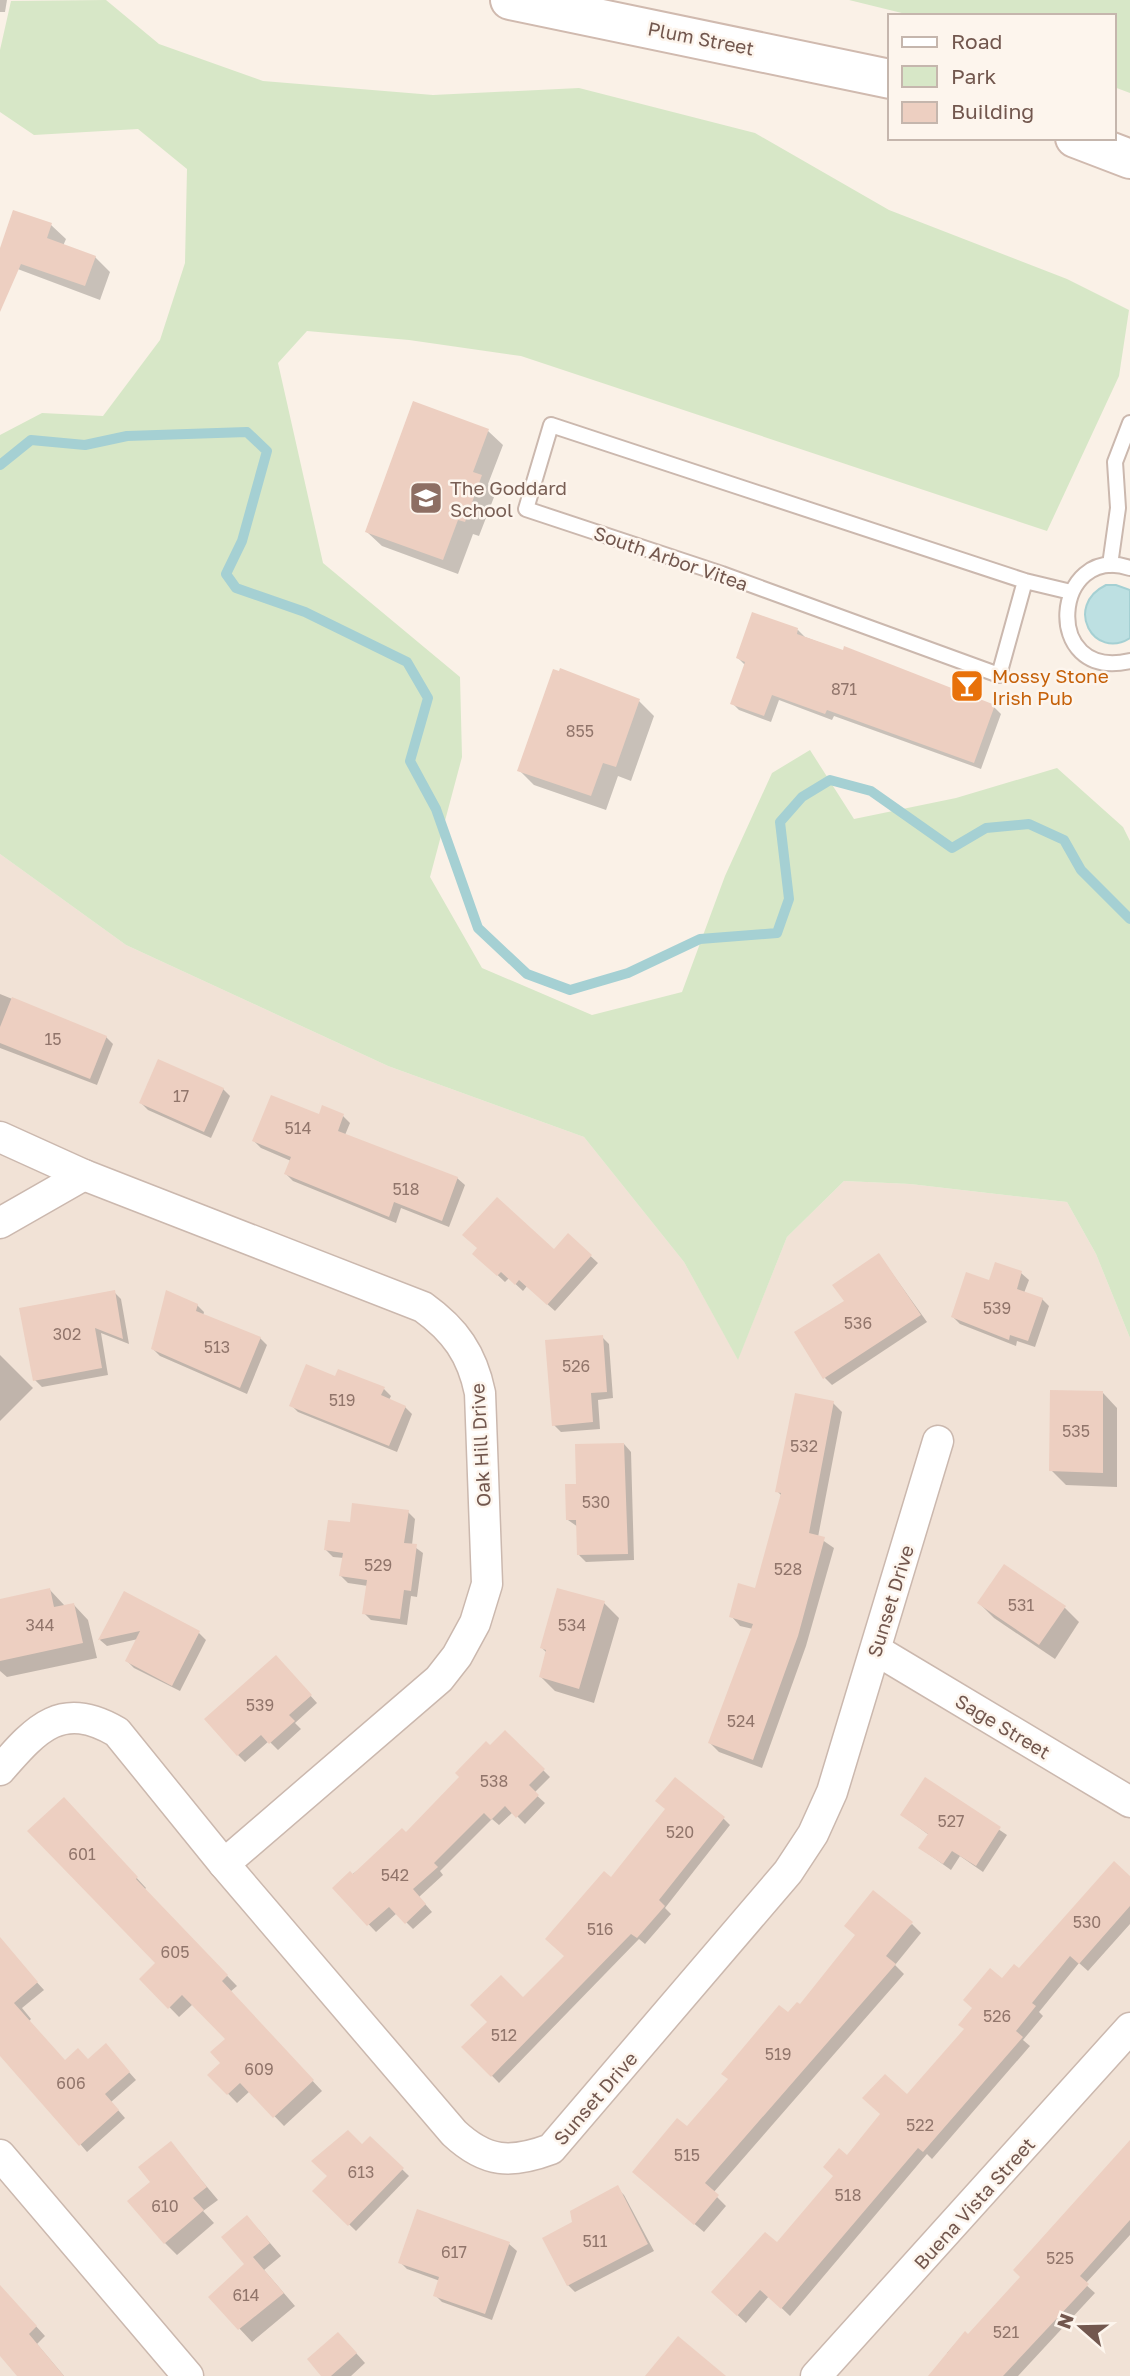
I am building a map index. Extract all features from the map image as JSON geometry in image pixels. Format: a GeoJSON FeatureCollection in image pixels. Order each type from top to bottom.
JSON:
{"type":"FeatureCollection","features":[{"type":"Feature","properties":{"kind":"main road","name":"Plum Street"},"geometry":{"type":"LineString","coordinates":[[510,0],[888,79]]}},
{"type":"Feature","properties":{"kind":"main road"},"geometry":{"type":"LineString","coordinates":[[1080,140],[1130,159]]}},
{"type":"Feature","properties":{"kind":"street","name":"Oak Hill Drive"},"geometry":{"type":"LineString","coordinates":[[0,1137],[84,1175],[422,1307],[445,1323],[464,1344],[475,1369],[480,1393],[487,1584],[475,1623],[457,1656],[439,1679],[224,1864]]}},
{"type":"Feature","properties":{"kind":"street"},"geometry":{"type":"LineString","coordinates":[[0,1223],[84,1175]]}},
{"type":"Feature","properties":{"kind":"street","name":"Sunset Drive"},"geometry":{"type":"LineString","coordinates":[[0,1770],[33,1733],[56,1720],[75,1717],[97,1721],[117,1732],[224,1864],[454,2133],[473,2151],[497,2158],[528,2158],[551,2149],[788,1872],[813,1834],[832,1792],[938,1441]]}},
{"type":"Feature","properties":{"kind":"street","name":"Sage Street"},"geometry":{"type":"LineString","coordinates":[[876,1650],[1130,1802]]}},
{"type":"Feature","properties":{"kind":"street","name":"Buena Vista Street"},"geometry":{"type":"LineString","coordinates":[[816,2376],[1130,2028]]}},
{"type":"Feature","properties":{"kind":"street"},"geometry":{"type":"LineString","coordinates":[[0,2155],[188,2376]]}},
{"type":"Feature","properties":{"kind":"lane"},"geometry":{"type":"LineString","coordinates":[[1110,565],[1118,508],[1115,462],[1130,423]]}},
{"type":"Feature","properties":{"kind":"lane","name":"South Arbor Vitea"},"geometry":{"type":"LineString","coordinates":[[1025,581],[999,675],[722,574],[526,509],[551,425],[1025,581],[1071,592]]}},
{"type":"Feature","properties":{"kind":"lane"},"geometry":{"type":"LineString","coordinates":[[1118,508],[1130,493]]}},
{"type":"Feature","properties":{"kind":"lane"},"geometry":{"type":"LineString","coordinates":[[1130,568],[1110,565],[1094,569],[1081,579],[1071,592],[1066,608],[1066,624],[1072,639],[1083,652],[1097,661],[1112,664],[1130,661]]}},
{"type":"Feature","properties":{"kind":"shaded area"},"geometry":{"type":"Polygon","coordinates":[[[0,854],[126,945],[388,1066],[584,1137],[684,1262],[738,1359],[787,1237],[844,1181],[910,1184],[1067,1202],[1096,1254],[1130,1338],[1130,2376],[0,2376],[0,854]]]}},
{"type":"Feature","properties":{"kind":"green space"},"geometry":{"type":"Polygon","coordinates":[[[106,0],[159,44],[263,81],[433,95],[579,88],[755,133],[889,210],[1067,279],[1129,310],[1119,376],[1047,531],[521,356],[409,340],[307,331],[278,363],[323,563],[460,677],[462,757],[430,877],[482,968],[592,1015],[682,992],[725,876],[772,773],[810,750],[854,819],[956,798],[1057,768],[1123,827],[1130,841],[1130,1338],[1096,1254],[1067,1202],[910,1184],[844,1181],[787,1237],[738,1360],[684,1262],[584,1137],[388,1066],[126,945],[0,854],[0,435],[42,413],[103,416],[160,340],[185,263],[187,169],[138,129],[34,135],[0,112],[0,50],[11,1],[106,0]]]}},
{"type":"Feature","properties":{"kind":"green space"},"geometry":{"type":"Polygon","coordinates":[[[849,0],[1130,0],[1130,93],[1116,88],[1116,14],[906,14],[849,0]]]}},
{"type":"Feature","properties":{"kind":"water"},"geometry":{"type":"Polygon","coordinates":[[[1106,585],[1130,590],[1130,638],[1117,643],[1105,642],[1095,637],[1088,628],[1085,617],[1093,594],[1106,585]]]}},
{"type":"Feature","properties":{"kind":"building"},"geometry":{"type":"Polygon","coordinates":[[[13,210],[52,223],[47,238],[96,256],[85,286],[21,264],[0,312],[0,248],[13,210]]]}},
{"type":"Feature","properties":{"kind":"building","name":"The Goddard School"},"geometry":{"type":"Polygon","coordinates":[[[413,401],[489,429],[473,472],[482,475],[465,522],[458,520],[443,560],[365,532],[413,401]]]}},
{"type":"Feature","properties":{"kind":"building"},"geometry":{"type":"Polygon","coordinates":[[[752,612],[798,628],[797,634],[843,650],[844,646],[995,705],[974,763],[827,710],[825,714],[772,695],[764,716],[730,704],[745,662],[736,658],[752,612]]]}},
{"type":"Feature","properties":{"kind":"building"},"geometry":{"type":"Polygon","coordinates":[[[560,668],[640,699],[616,767],[603,763],[591,796],[517,771],[553,669],[559,671],[560,668]]]}},
{"type":"Feature","properties":{"kind":"building"},"geometry":{"type":"Polygon","coordinates":[[[12,997],[107,1036],[90,1079],[0,1043],[0,1027],[12,997]]]}},
{"type":"Feature","properties":{"kind":"building"},"geometry":{"type":"Polygon","coordinates":[[[158,1059],[224,1088],[204,1132],[139,1103],[158,1059]]]}},
{"type":"Feature","properties":{"kind":"building"},"geometry":{"type":"Polygon","coordinates":[[[271,1095],[319,1114],[322,1105],[344,1114],[338,1131],[458,1177],[442,1221],[394,1202],[389,1217],[284,1174],[291,1157],[252,1141],[271,1095]]]}},
{"type":"Feature","properties":{"kind":"building"},"geometry":{"type":"Polygon","coordinates":[[[497,1197],[554,1249],[568,1233],[592,1255],[547,1305],[519,1280],[515,1285],[501,1272],[497,1276],[472,1254],[477,1248],[462,1235],[497,1197]]]}},
{"type":"Feature","properties":{"kind":"building"},"geometry":{"type":"Polygon","coordinates":[[[879,1253],[921,1315],[823,1379],[794,1332],[844,1301],[832,1285],[879,1253]]]}},
{"type":"Feature","properties":{"kind":"building"},"geometry":{"type":"Polygon","coordinates":[[[995,1262],[1022,1271],[1017,1289],[1043,1298],[1028,1341],[1010,1335],[1009,1340],[951,1317],[966,1272],[989,1280],[995,1262]]]}},
{"type":"Feature","properties":{"kind":"building"},"geometry":{"type":"Polygon","coordinates":[[[115,1290],[123,1339],[95,1328],[102,1368],[33,1381],[19,1308],[115,1290]]]}},
{"type":"Feature","properties":{"kind":"building"},"geometry":{"type":"Polygon","coordinates":[[[166,1290],[198,1304],[196,1311],[261,1337],[240,1388],[151,1349],[166,1290]]]}},
{"type":"Feature","properties":{"kind":"building"},"geometry":{"type":"Polygon","coordinates":[[[603,1335],[607,1392],[591,1393],[593,1422],[552,1426],[545,1340],[603,1335]]]}},
{"type":"Feature","properties":{"kind":"building"},"geometry":{"type":"Polygon","coordinates":[[[306,1364],[335,1376],[338,1369],[385,1387],[381,1395],[406,1406],[389,1446],[289,1406],[306,1364]]]}},
{"type":"Feature","properties":{"kind":"building"},"geometry":{"type":"Polygon","coordinates":[[[1050,1390],[1103,1391],[1103,1473],[1049,1471],[1050,1390]]]}},
{"type":"Feature","properties":{"kind":"building"},"geometry":{"type":"Polygon","coordinates":[[[795,1393],[834,1401],[809,1533],[825,1537],[798,1636],[753,1760],[708,1743],[753,1624],[729,1617],[738,1583],[755,1588],[781,1493],[775,1492],[795,1393]]]}},
{"type":"Feature","properties":{"kind":"building"},"geometry":{"type":"Polygon","coordinates":[[[624,1443],[628,1554],[577,1555],[576,1520],[566,1520],[565,1484],[576,1484],[575,1444],[624,1443]]]}},
{"type":"Feature","properties":{"kind":"building"},"geometry":{"type":"Polygon","coordinates":[[[352,1503],[409,1510],[404,1543],[417,1544],[411,1591],[404,1590],[400,1619],[362,1614],[367,1580],[339,1576],[343,1553],[324,1550],[328,1520],[350,1522],[352,1503]]]}},
{"type":"Feature","properties":{"kind":"building"},"geometry":{"type":"Polygon","coordinates":[[[1004,1564],[1066,1606],[1039,1645],[977,1603],[1004,1564]]]}},
{"type":"Feature","properties":{"kind":"building"},"geometry":{"type":"Polygon","coordinates":[[[50,1588],[54,1607],[74,1603],[83,1643],[0,1661],[0,1599],[50,1588]]]}},
{"type":"Feature","properties":{"kind":"building"},"geometry":{"type":"Polygon","coordinates":[[[557,1588],[605,1601],[579,1689],[539,1677],[546,1650],[540,1648],[557,1588]]]}},
{"type":"Feature","properties":{"kind":"building"},"geometry":{"type":"Polygon","coordinates":[[[124,1591],[200,1631],[172,1686],[125,1661],[140,1631],[98,1640],[124,1591]]]}},
{"type":"Feature","properties":{"kind":"building"},"geometry":{"type":"Polygon","coordinates":[[[276,1655],[312,1695],[289,1715],[295,1721],[269,1744],[261,1735],[237,1756],[204,1719],[276,1655]]]}},
{"type":"Feature","properties":{"kind":"building"},"geometry":{"type":"Polygon","coordinates":[[[505,1730],[545,1769],[529,1785],[539,1795],[516,1818],[505,1806],[491,1820],[484,1813],[434,1863],[438,1867],[413,1889],[426,1904],[405,1924],[389,1907],[367,1926],[332,1888],[350,1871],[353,1874],[402,1828],[406,1832],[459,1777],[455,1773],[486,1741],[490,1745],[505,1730]]]}},
{"type":"Feature","properties":{"kind":"building"},"geometry":{"type":"Polygon","coordinates":[[[675,1777],[725,1817],[659,1900],[665,1906],[637,1938],[631,1934],[491,2077],[461,2047],[487,2022],[470,2005],[501,1975],[523,1997],[564,1956],[545,1939],[604,1871],[611,1877],[665,1809],[655,1801],[675,1777]]]}},
{"type":"Feature","properties":{"kind":"building"},"geometry":{"type":"Polygon","coordinates":[[[925,1777],[1001,1827],[976,1866],[952,1851],[943,1864],[918,1848],[928,1834],[900,1815],[925,1777]]]}},
{"type":"Feature","properties":{"kind":"building"},"geometry":{"type":"Polygon","coordinates":[[[64,1797],[138,1877],[136,1879],[228,1975],[222,1981],[314,2080],[273,2118],[240,2083],[227,2095],[207,2075],[220,2063],[210,2052],[225,2039],[182,1995],[168,2009],[139,1979],[155,1963],[27,1831],[64,1797]]]}},
{"type":"Feature","properties":{"kind":"building"},"geometry":{"type":"Polygon","coordinates":[[[1114,1861],[1130,1876],[1130,1906],[1079,1964],[1070,1956],[1032,2003],[1036,2006],[1016,2031],[1023,2037],[923,2152],[918,2148],[781,2309],[760,2290],[737,2316],[711,2292],[765,2232],[777,2242],[833,2176],[823,2167],[839,2148],[847,2155],[880,2114],[862,2098],[885,2074],[907,2094],[964,2029],[958,2025],[972,2008],[963,2000],[990,1968],[1002,1978],[1014,1964],[1019,1968],[1114,1861]]]}},
{"type":"Feature","properties":{"kind":"building"},"geometry":{"type":"Polygon","coordinates":[[[873,1890],[913,1922],[886,1956],[896,1964],[705,2183],[719,2195],[694,2225],[632,2172],[677,2118],[687,2126],[728,2079],[721,2074],[779,2005],[788,2012],[797,2002],[800,2004],[855,1935],[844,1926],[873,1890]]]}},
{"type":"Feature","properties":{"kind":"building"},"geometry":{"type":"Polygon","coordinates":[[[0,1937],[38,1982],[14,2003],[65,2060],[78,2048],[88,2059],[106,2043],[130,2072],[105,2094],[119,2110],[79,2146],[0,2056],[0,1937]]]}},
{"type":"Feature","properties":{"kind":"building"},"geometry":{"type":"Polygon","coordinates":[[[348,2130],[362,2144],[370,2136],[404,2168],[348,2226],[312,2191],[327,2176],[311,2161],[348,2130]]]}},
{"type":"Feature","properties":{"kind":"building"},"geometry":{"type":"Polygon","coordinates":[[[1130,2140],[1130,2220],[1080,2276],[1089,2284],[1003,2376],[928,2376],[965,2331],[968,2334],[1020,2277],[1013,2270],[1130,2140]]]}},
{"type":"Feature","properties":{"kind":"building"},"geometry":{"type":"Polygon","coordinates":[[[171,2141],[207,2187],[193,2198],[204,2210],[164,2244],[127,2201],[150,2182],[138,2167],[171,2141]]]}},
{"type":"Feature","properties":{"kind":"building"},"geometry":{"type":"Polygon","coordinates":[[[618,2185],[648,2244],[567,2286],[542,2238],[572,2222],[570,2211],[618,2185]]]}},
{"type":"Feature","properties":{"kind":"building"},"geometry":{"type":"Polygon","coordinates":[[[417,2209],[510,2242],[485,2314],[433,2296],[439,2277],[398,2263],[417,2209]]]}},
{"type":"Feature","properties":{"kind":"building"},"geometry":{"type":"Polygon","coordinates":[[[247,2215],[270,2243],[253,2257],[284,2293],[238,2330],[208,2297],[244,2264],[221,2237],[247,2215]]]}},
{"type":"Feature","properties":{"kind":"building"},"geometry":{"type":"Polygon","coordinates":[[[0,2285],[37,2326],[29,2334],[64,2376],[17,2376],[0,2356],[0,2285]]]}},
{"type":"Feature","properties":{"kind":"building"},"geometry":{"type":"Polygon","coordinates":[[[338,2332],[357,2353],[331,2376],[321,2376],[307,2359],[338,2332]]]}},
{"type":"Feature","properties":{"kind":"building"},"geometry":{"type":"Polygon","coordinates":[[[678,2336],[726,2376],[645,2376],[678,2336]]]}},
{"type":"Feature","properties":{"kind":"waterway"},"geometry":{"type":"LineString","coordinates":[[0,465],[31,440],[85,445],[127,436],[247,432],[267,451],[242,541],[226,574],[236,588],[305,612],[407,662],[428,698],[410,761],[436,809],[478,928],[527,974],[570,990],[628,973],[700,939],[777,933],[789,899],[780,822],[802,797],[830,780],[871,791],[952,848],[986,828],[1029,824],[1064,840],[1081,870],[1130,919]]}},
{"type":"Feature","properties":{"kind":"place","name":"The Goddard School"},"geometry":{"type":"Point","coordinates":[426,498]}},
{"type":"Feature","properties":{"kind":"place","name":"Mossy Stone Irish Pub"},"geometry":{"type":"Point","coordinates":[967,686]}}]}
